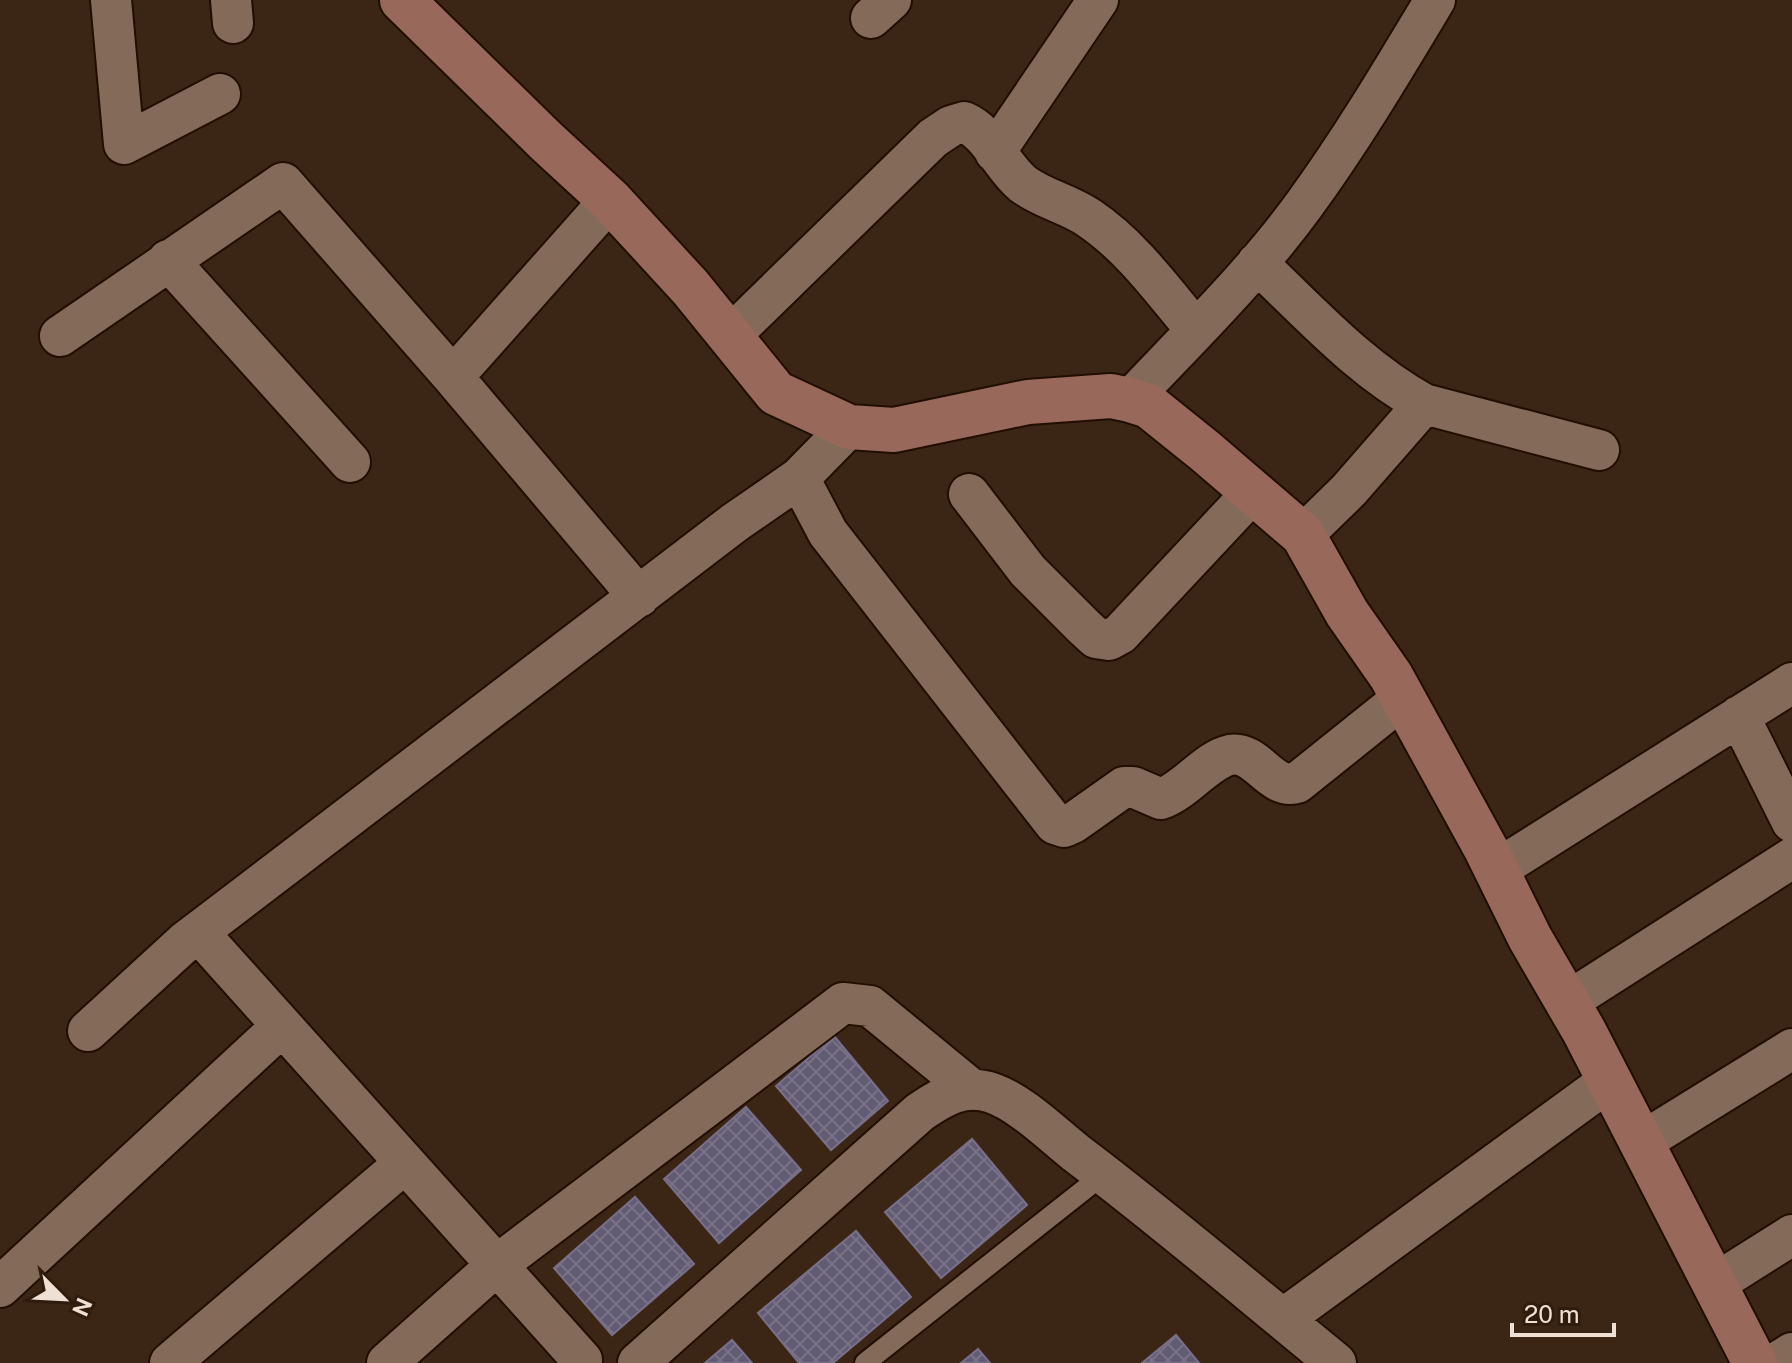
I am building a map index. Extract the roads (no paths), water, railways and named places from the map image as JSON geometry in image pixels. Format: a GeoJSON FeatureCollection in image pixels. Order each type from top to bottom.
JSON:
{"type":"FeatureCollection","features":[{"type":"Feature","properties":{"kind":"street"},"geometry":{"type":"LineString","coordinates":[[111,0],[124,144],[220,94]]}},
{"type":"Feature","properties":{"kind":"street"},"geometry":{"type":"LineString","coordinates":[[402,0],[610,200],[690,287],[776,393],[849,427],[894,430],[1028,402],[1111,396],[1130,400],[1149,406],[1303,535],[1347,613],[1391,676],[1609,1081],[1755,1363]]}},
{"type":"Feature","properties":{"kind":"street"},"geometry":{"type":"LineString","coordinates":[[995,152],[1098,0]]}},
{"type":"Feature","properties":{"kind":"street"},"geometry":{"type":"LineString","coordinates":[[1130,400],[1257,263],[1303,206],[1371,107],[1435,0]]}},
{"type":"Feature","properties":{"kind":"street"},"geometry":{"type":"LineString","coordinates":[[730,336],[933,138],[951,126],[964,122],[976,127],[1021,182],[1086,216],[1110,233],[1136,258],[1196,330]]}},
{"type":"Feature","properties":{"kind":"street"},"geometry":{"type":"LineString","coordinates":[[60,336],[283,183],[453,377],[639,597]]}},
{"type":"Feature","properties":{"kind":"street"},"geometry":{"type":"LineString","coordinates":[[453,377],[610,200]]}},
{"type":"Feature","properties":{"kind":"street"},"geometry":{"type":"LineString","coordinates":[[168,260],[350,462]]}},
{"type":"Feature","properties":{"kind":"street"},"geometry":{"type":"LineString","coordinates":[[1257,263],[1371,371],[1424,404],[1599,450]]}},
{"type":"Feature","properties":{"kind":"street"},"geometry":{"type":"LineString","coordinates":[[1303,535],[1349,490],[1424,404]]}},
{"type":"Feature","properties":{"kind":"street"},"geometry":{"type":"LineString","coordinates":[[88,1031],[198,932],[734,523],[799,478],[849,427]]}},
{"type":"Feature","properties":{"kind":"street"},"geometry":{"type":"LineString","coordinates":[[799,478],[828,533],[1055,824],[1064,827],[1073,823],[1124,787],[1133,787],[1161,799],[1172,795],[1219,760],[1232,755],[1244,756],[1280,783],[1289,786],[1297,783],[1403,698]]}},
{"type":"Feature","properties":{"kind":"street"},"geometry":{"type":"LineString","coordinates":[[969,494],[1028,571],[1096,638],[1109,640],[1120,634],[1253,492]]}},
{"type":"Feature","properties":{"kind":"street"},"geometry":{"type":"LineString","coordinates":[[1496,870],[1792,683]]}},
{"type":"Feature","properties":{"kind":"street"},"geometry":{"type":"LineString","coordinates":[[1739,716],[1792,822]]}},
{"type":"Feature","properties":{"kind":"street"},"geometry":{"type":"LineString","coordinates":[[1567,1002],[1792,858]]}},
{"type":"Feature","properties":{"kind":"street"},"geometry":{"type":"LineString","coordinates":[[198,932],[582,1362]]}},
{"type":"Feature","properties":{"kind":"street"},"geometry":{"type":"LineString","coordinates":[[387,1363],[497,1265],[843,1003],[870,1006],[971,1089]]}},
{"type":"Feature","properties":{"kind":"street"},"geometry":{"type":"LineString","coordinates":[[0,1287],[282,1026]]}},
{"type":"Feature","properties":{"kind":"street"},"geometry":{"type":"LineString","coordinates":[[1640,1143],[1792,1049]]}},
{"type":"Feature","properties":{"kind":"street"},"geometry":{"type":"LineString","coordinates":[[1283,1319],[1609,1081]]}},
{"type":"Feature","properties":{"kind":"street"},"geometry":{"type":"LineString","coordinates":[[638,1363],[920,1112],[946,1094],[971,1089],[991,1092],[1010,1102],[1104,1174],[1336,1363]]}},
{"type":"Feature","properties":{"kind":"street"},"geometry":{"type":"LineString","coordinates":[[170,1363],[405,1163]]}},
{"type":"Feature","properties":{"kind":"street"},"geometry":{"type":"LineString","coordinates":[[1716,1283],[1792,1235]]}},
{"type":"Feature","properties":{"kind":"street"},"geometry":{"type":"LineString","coordinates":[[1776,1363],[1792,1353]]}},
{"type":"Feature","properties":{"kind":"lane"},"geometry":{"type":"LineString","coordinates":[[865,1363],[1104,1174]]}}]}
